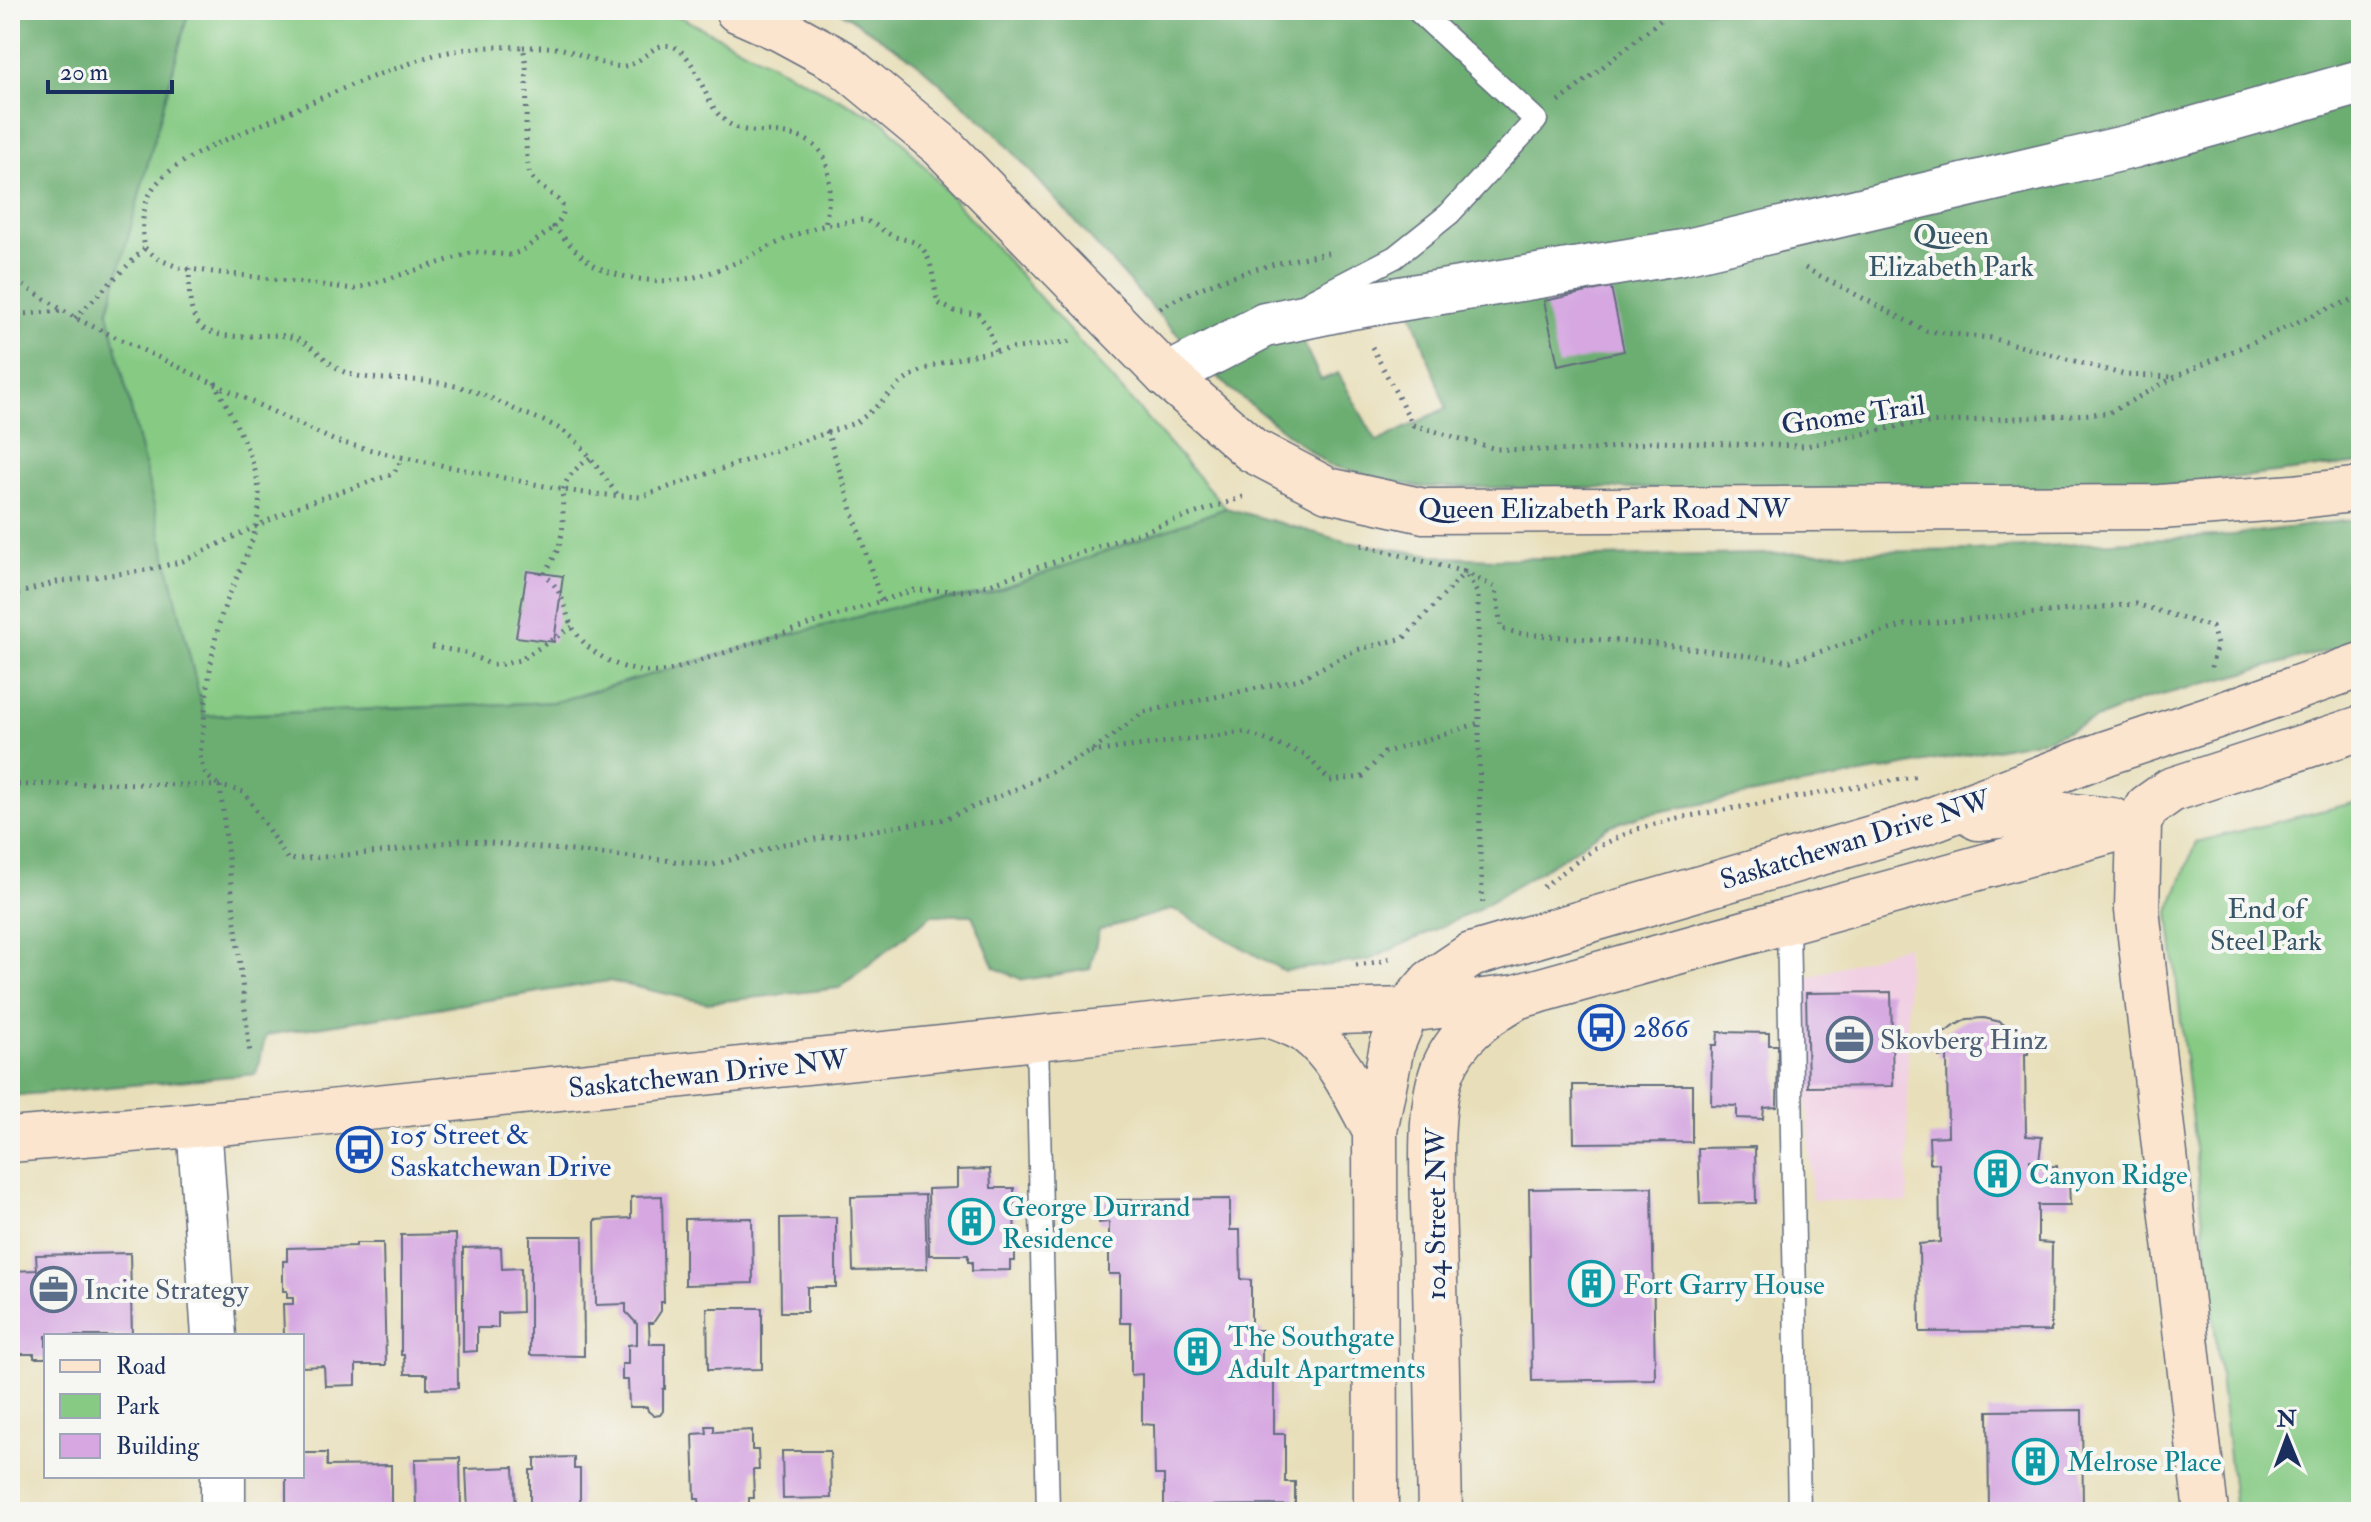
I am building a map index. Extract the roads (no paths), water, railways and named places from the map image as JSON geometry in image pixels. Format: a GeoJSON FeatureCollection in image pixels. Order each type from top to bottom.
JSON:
{"type":"FeatureCollection","features":[{"type":"Feature","properties":{"kind":"main road","name":"Queen Elizabeth Park Road NW"},"geometry":{"type":"LineString","coordinates":[[737,10],[841,62],[942,146],[1167,376],[1252,450],[1328,490],[1424,511],[2160,507],[2361,489]]}},
{"type":"Feature","properties":{"kind":"main road","name":"Saskatchewan Drive NW"},"geometry":{"type":"LineString","coordinates":[[1407,1010],[1431,982],[1471,955],[1923,823],[2106,753],[2361,665]]}},
{"type":"Feature","properties":{"kind":"main road"},"geometry":{"type":"LineString","coordinates":[[2206,1512],[2137,910],[2139,823],[2147,807],[2171,790],[2361,728]]}},
{"type":"Feature","properties":{"kind":"main road"},"geometry":{"type":"LineString","coordinates":[[1923,823],[2036,812],[2139,823]]}},
{"type":"Feature","properties":{"kind":"main road","name":"Saskatchewan Drive NW"},"geometry":{"type":"LineString","coordinates":[[10,1140],[199,1124],[1266,1014],[1407,1010],[1516,997],[2139,823]]}},
{"type":"Feature","properties":{"kind":"main road","name":"104 Street NW"},"geometry":{"type":"LineString","coordinates":[[1440,1512],[1433,1176],[1435,1106],[1442,1073],[1455,1045],[1486,1015],[1516,997]]}},
{"type":"Feature","properties":{"kind":"main road","name":"104 Street NW"},"geometry":{"type":"LineString","coordinates":[[1376,1512],[1375,1131],[1392,1046],[1407,1010]]}},
{"type":"Feature","properties":{"kind":"main road"},"geometry":{"type":"LineString","coordinates":[[1266,1014],[1306,1031],[1326,1051],[1345,1075],[1375,1131]]}},
{"type":"Feature","properties":{"kind":"street"},"geometry":{"type":"LineString","coordinates":[[1167,376],[1265,325],[1351,307],[1683,252],[2133,146],[2361,82]]}},
{"type":"Feature","properties":{"kind":"street"},"geometry":{"type":"LineString","coordinates":[[199,1124],[214,1334]]}},
{"type":"Feature","properties":{"kind":"street"},"geometry":{"type":"LineString","coordinates":[[223,1478],[223,1512]]}},
{"type":"Feature","properties":{"kind":"lane"},"geometry":{"type":"LineString","coordinates":[[1265,325],[1395,257],[1449,214],[1536,120],[1417,10]]}},
{"type":"Feature","properties":{"kind":"lane"},"geometry":{"type":"LineString","coordinates":[[1788,921],[1799,1512]]}},
{"type":"Feature","properties":{"kind":"lane"},"geometry":{"type":"LineString","coordinates":[[1037,1038],[1048,1512]]}},
{"type":"Feature","properties":{"kind":"place","name":"2866"},"geometry":{"type":"Point","coordinates":[1602,1027]}},
{"type":"Feature","properties":{"kind":"place","name":"Skovberg Hinz"},"geometry":{"type":"Point","coordinates":[1849,1039]}},
{"type":"Feature","properties":{"kind":"place","name":"105 Street & Saskatchewan Drive"},"geometry":{"type":"Point","coordinates":[359,1150]}},
{"type":"Feature","properties":{"kind":"place","name":"Canyon Ridge"},"geometry":{"type":"Point","coordinates":[1998,1174]}},
{"type":"Feature","properties":{"kind":"place","name":"George Durrand Residence"},"geometry":{"type":"Point","coordinates":[971,1222]}},
{"type":"Feature","properties":{"kind":"place","name":"Fort Garry House"},"geometry":{"type":"Point","coordinates":[1592,1284]}},
{"type":"Feature","properties":{"kind":"place","name":"Incite Strategy"},"geometry":{"type":"Point","coordinates":[53,1289]}},
{"type":"Feature","properties":{"kind":"place","name":"The Southgate Adult Apartments"},"geometry":{"type":"Point","coordinates":[1197,1352]}},
{"type":"Feature","properties":{"kind":"place","name":"Melrose Place"},"geometry":{"type":"Point","coordinates":[2036,1461]}},
{"type":"Feature","properties":{"kind":"park label","name":"Queen Elizabeth Park"},"geometry":{"type":"Point","coordinates":[1951,250]}},
{"type":"Feature","properties":{"kind":"park label","name":"End of Steel Park"},"geometry":{"type":"Point","coordinates":[2266,924]}}]}
